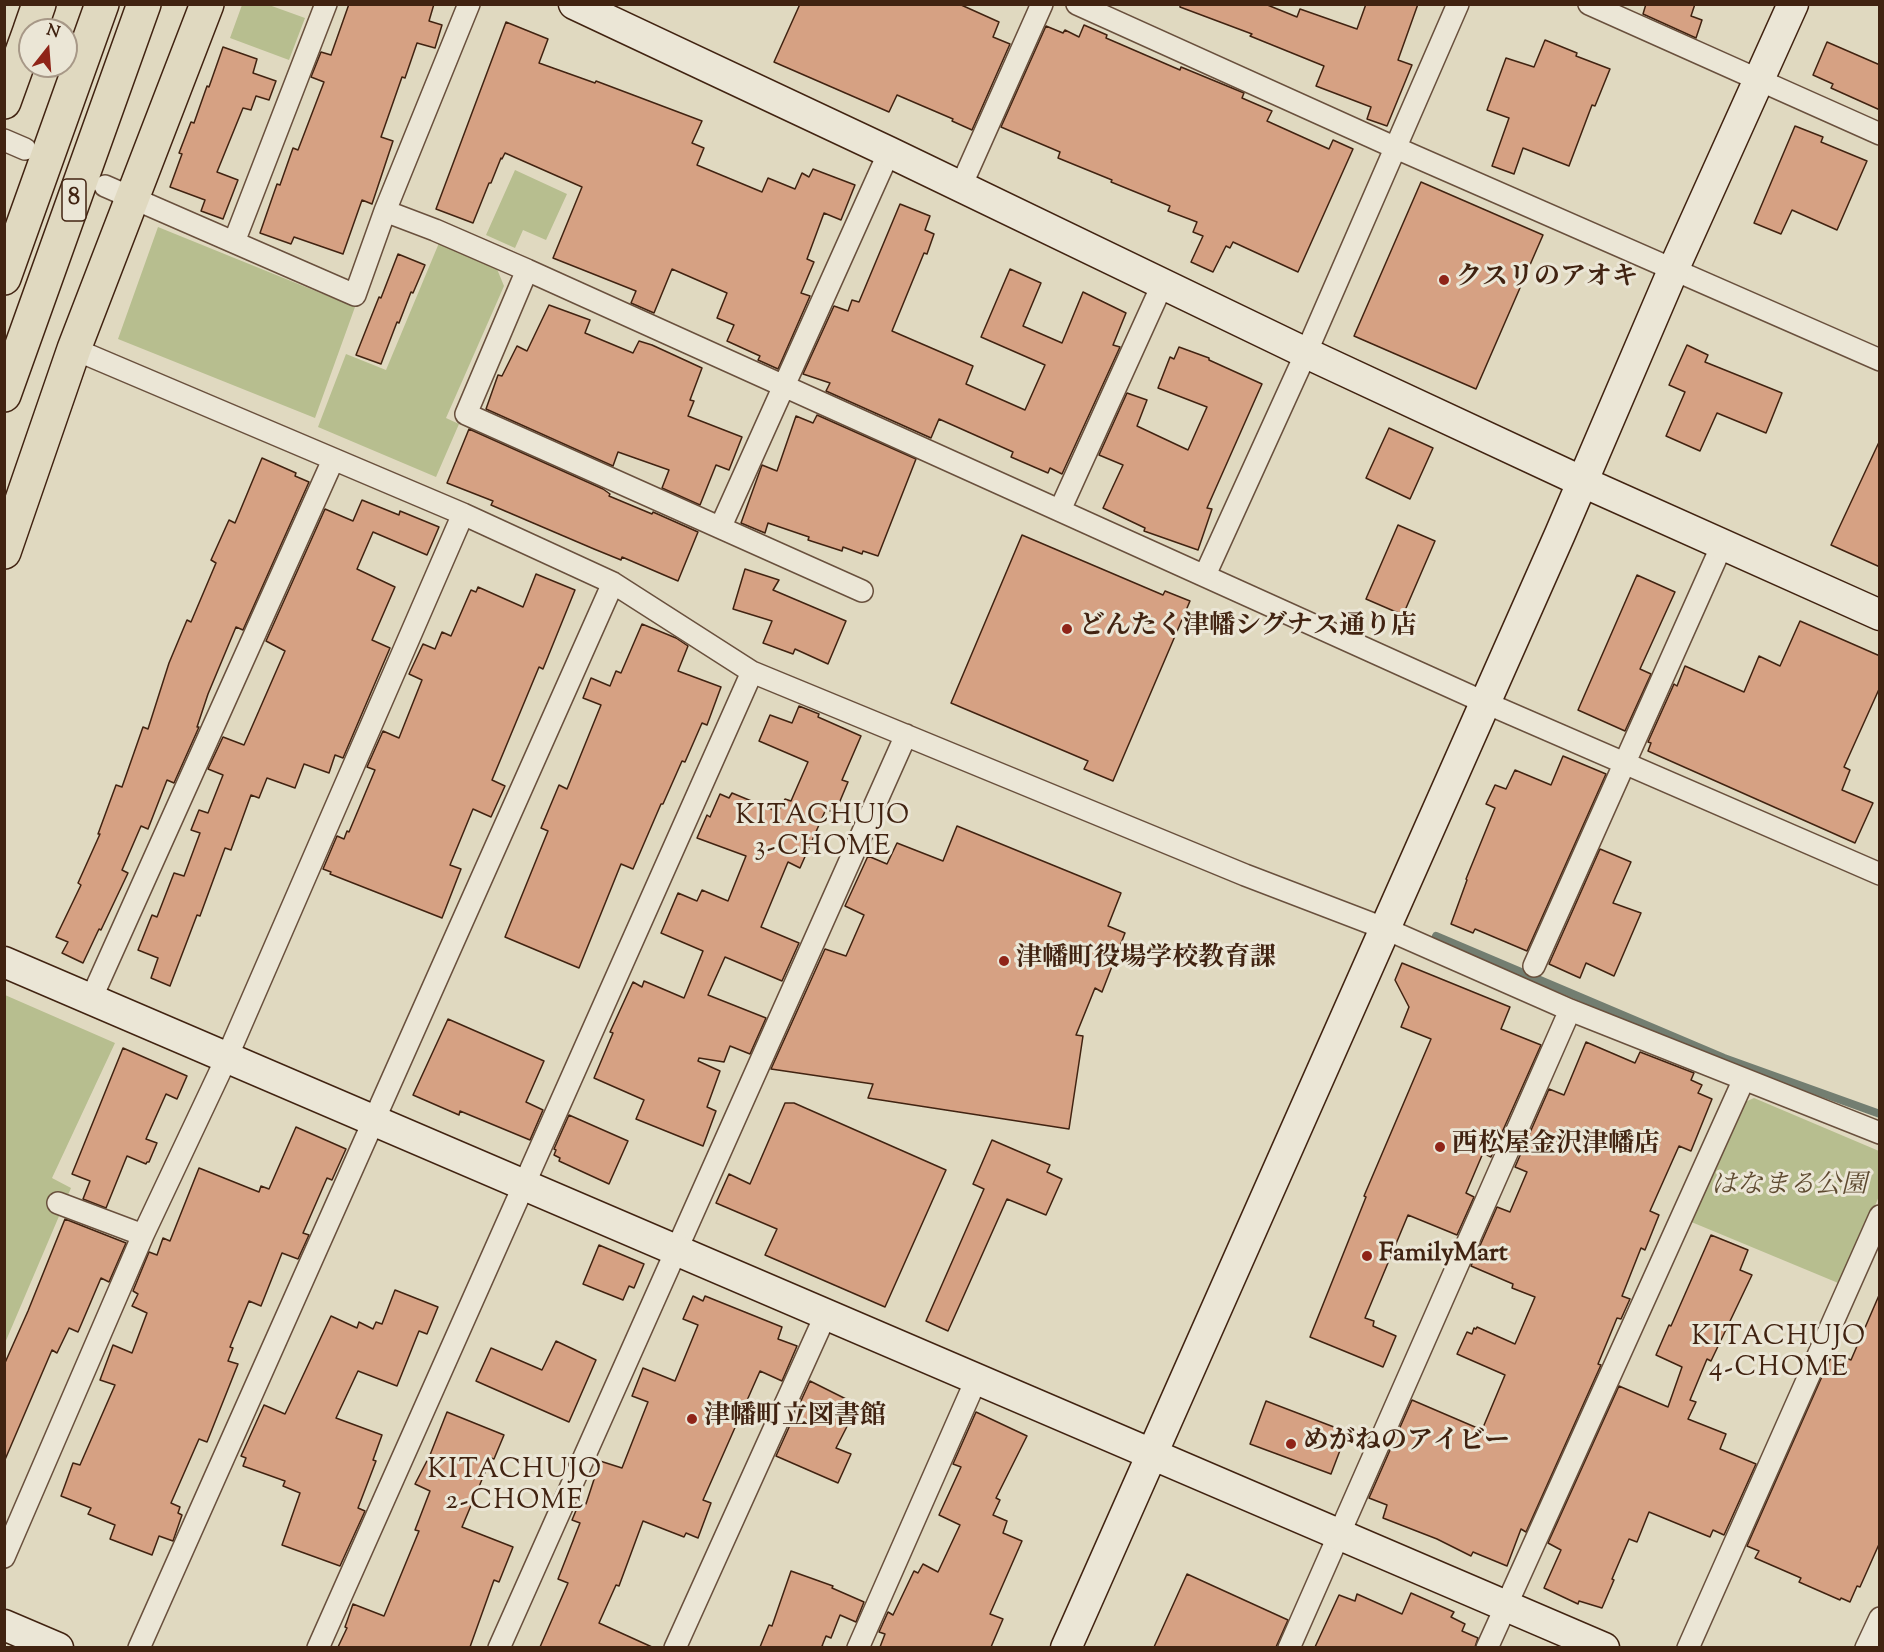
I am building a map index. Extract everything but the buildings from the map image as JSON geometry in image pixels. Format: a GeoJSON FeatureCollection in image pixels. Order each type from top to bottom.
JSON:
{"type":"FeatureCollection","features":[{"type":"Feature","properties":{"kind":"highway","name":"8"},"geometry":{"type":"LineString","coordinates":[[4,278],[37,151],[102,4]]}},
{"type":"Feature","properties":{"kind":"highway","name":"8"},"geometry":{"type":"LineString","coordinates":[[4,396],[144,4]]}},
{"type":"Feature","properties":{"kind":"highway"},"geometry":{"type":"LineString","coordinates":[[4,552],[11,510],[74,349],[119,192],[207,4]]}},
{"type":"Feature","properties":{"kind":"highway"},"geometry":{"type":"LineString","coordinates":[[4,102],[18,63]]}},
{"type":"Feature","properties":{"kind":"highway"},"geometry":{"type":"LineString","coordinates":[[4,233],[37,151]]}},
{"type":"Feature","properties":{"kind":"street"},"geometry":{"type":"LineString","coordinates":[[234,242],[326,4]]}},
{"type":"Feature","properties":{"kind":"street"},"geometry":{"type":"LineString","coordinates":[[119,192],[355,295],[385,211],[469,4]]}},
{"type":"Feature","properties":{"kind":"street"},"geometry":{"type":"LineString","coordinates":[[574,4],[961,186],[1306,353],[1583,482],[1880,615]]}},
{"type":"Feature","properties":{"kind":"street"},"geometry":{"type":"LineString","coordinates":[[961,186],[1042,4]]}},
{"type":"Feature","properties":{"kind":"street"},"geometry":{"type":"LineString","coordinates":[[1077,4],[1396,148],[1880,360]]}},
{"type":"Feature","properties":{"kind":"street"},"geometry":{"type":"LineString","coordinates":[[1205,575],[1306,353],[1458,4]]}},
{"type":"Feature","properties":{"kind":"street"},"geometry":{"type":"LineString","coordinates":[[1588,4],[1880,134]]}},
{"type":"Feature","properties":{"kind":"street"},"geometry":{"type":"LineString","coordinates":[[1066,1647],[1386,929],[1583,482],[1674,268],[1793,4]]}},
{"type":"Feature","properties":{"kind":"street"},"geometry":{"type":"LineString","coordinates":[[4,140],[37,151]]}},
{"type":"Feature","properties":{"kind":"street"},"geometry":{"type":"LineString","coordinates":[[721,526],[889,152]]}},
{"type":"Feature","properties":{"kind":"street"},"geometry":{"type":"LineString","coordinates":[[385,211],[527,270],[784,384],[1486,703],[1880,874]]}},
{"type":"Feature","properties":{"kind":"street"},"geometry":{"type":"LineString","coordinates":[[527,270],[466,414],[721,526],[862,591]]}},
{"type":"Feature","properties":{"kind":"street"},"geometry":{"type":"LineString","coordinates":[[1060,510],[1163,283]]}},
{"type":"Feature","properties":{"kind":"street"},"geometry":{"type":"LineString","coordinates":[[74,349],[463,514],[613,583],[752,672],[1245,875],[1386,929],[1570,1010],[1880,1133]]}},
{"type":"Feature","properties":{"kind":"street"},"geometry":{"type":"LineString","coordinates":[[92,999],[333,460]]}},
{"type":"Feature","properties":{"kind":"street"},"geometry":{"type":"LineString","coordinates":[[4,1557],[143,1235],[227,1057],[463,514]]}},
{"type":"Feature","properties":{"kind":"street"},"geometry":{"type":"LineString","coordinates":[[1534,966],[1722,544]]}},
{"type":"Feature","properties":{"kind":"street"},"geometry":{"type":"LineString","coordinates":[[139,1647],[613,583]]}},
{"type":"Feature","properties":{"kind":"street"},"geometry":{"type":"LineString","coordinates":[[318,1647],[752,672]]}},
{"type":"Feature","properties":{"kind":"street"},"geometry":{"type":"LineString","coordinates":[[499,1647],[906,735]]}},
{"type":"Feature","properties":{"kind":"street"},"geometry":{"type":"LineString","coordinates":[[4,962],[1604,1647]]}},
{"type":"Feature","properties":{"kind":"street"},"geometry":{"type":"LineString","coordinates":[[1289,1647],[1570,1010]]}},
{"type":"Feature","properties":{"kind":"street"},"geometry":{"type":"LineString","coordinates":[[1487,1647],[1744,1079]]}},
{"type":"Feature","properties":{"kind":"street"},"geometry":{"type":"LineString","coordinates":[[58,1203],[143,1235]]}},
{"type":"Feature","properties":{"kind":"street"},"geometry":{"type":"LineString","coordinates":[[1688,1647],[1880,1216]]}},
{"type":"Feature","properties":{"kind":"street"},"geometry":{"type":"LineString","coordinates":[[675,1647],[826,1314]]}},
{"type":"Feature","properties":{"kind":"street"},"geometry":{"type":"LineString","coordinates":[[858,1647],[976,1380]]}},
{"type":"Feature","properties":{"kind":"street"},"geometry":{"type":"LineString","coordinates":[[1866,1647],[1880,1618]]}},
{"type":"Feature","properties":{"kind":"street"},"geometry":{"type":"LineString","coordinates":[[4,1625],[58,1647]]}},
{"type":"Feature","properties":{"kind":"green space"},"geometry":{"type":"Polygon","coordinates":[[[242,5],[269,5],[305,18],[289,60],[230,38],[242,5]]]}},
{"type":"Feature","properties":{"kind":"green space"},"geometry":{"type":"Polygon","coordinates":[[[515,170],[567,194],[546,240],[523,230],[515,248],[486,235],[515,170]]]}},
{"type":"Feature","properties":{"kind":"green space"},"geometry":{"type":"Polygon","coordinates":[[[158,227],[355,307],[315,418],[118,339],[158,227]]]}},
{"type":"Feature","properties":{"kind":"green space"},"geometry":{"type":"Polygon","coordinates":[[[439,243],[497,269],[504,286],[446,418],[459,424],[436,477],[318,427],[346,354],[386,370],[439,243]]]}},
{"type":"Feature","properties":{"kind":"green space"},"geometry":{"type":"Polygon","coordinates":[[[5,995],[115,1043],[52,1178],[71,1188],[5,1343],[5,995]]]}},
{"type":"Feature","properties":{"kind":"green space","name":"はなまる公園"},"geometry":{"type":"Polygon","coordinates":[[[1754,1098],[1879,1151],[1879,1196],[1843,1285],[1689,1221],[1745,1102],[1754,1098]]]}},
{"type":"Feature","properties":{"kind":"waterway"},"geometry":{"type":"LineString","coordinates":[[1436,936],[1724,1058],[1880,1114]]}},
{"type":"Feature","properties":{"kind":"place","name":"クスリのアオキ"},"geometry":{"type":"Point","coordinates":[1444,280]}},
{"type":"Feature","properties":{"kind":"place","name":"どんたく津幡シグナス通り店"},"geometry":{"type":"Point","coordinates":[1067,629]}},
{"type":"Feature","properties":{"kind":"place","name":"津幡町役場学校教育課"},"geometry":{"type":"Point","coordinates":[1004,961]}},
{"type":"Feature","properties":{"kind":"place","name":"西松屋金沢津幡店"},"geometry":{"type":"Point","coordinates":[1440,1147]}},
{"type":"Feature","properties":{"kind":"place","name":"FamilyMart"},"geometry":{"type":"Point","coordinates":[1367,1256]}},
{"type":"Feature","properties":{"kind":"place","name":"津幡町立図書館"},"geometry":{"type":"Point","coordinates":[692,1419]}},
{"type":"Feature","properties":{"kind":"place","name":"めがねのアイビー"},"geometry":{"type":"Point","coordinates":[1291,1444]}},
{"type":"Feature","properties":{"kind":"district","name":"KITACHUJO 3-CHOME"},"geometry":{"type":"Point","coordinates":[823,834]}},
{"type":"Feature","properties":{"kind":"district","name":"KITACHUJO 4-CHOME"},"geometry":{"type":"Point","coordinates":[1779,1354]}},
{"type":"Feature","properties":{"kind":"district","name":"KITACHUJO 2-CHOME"},"geometry":{"type":"Point","coordinates":[515,1488]}}]}
